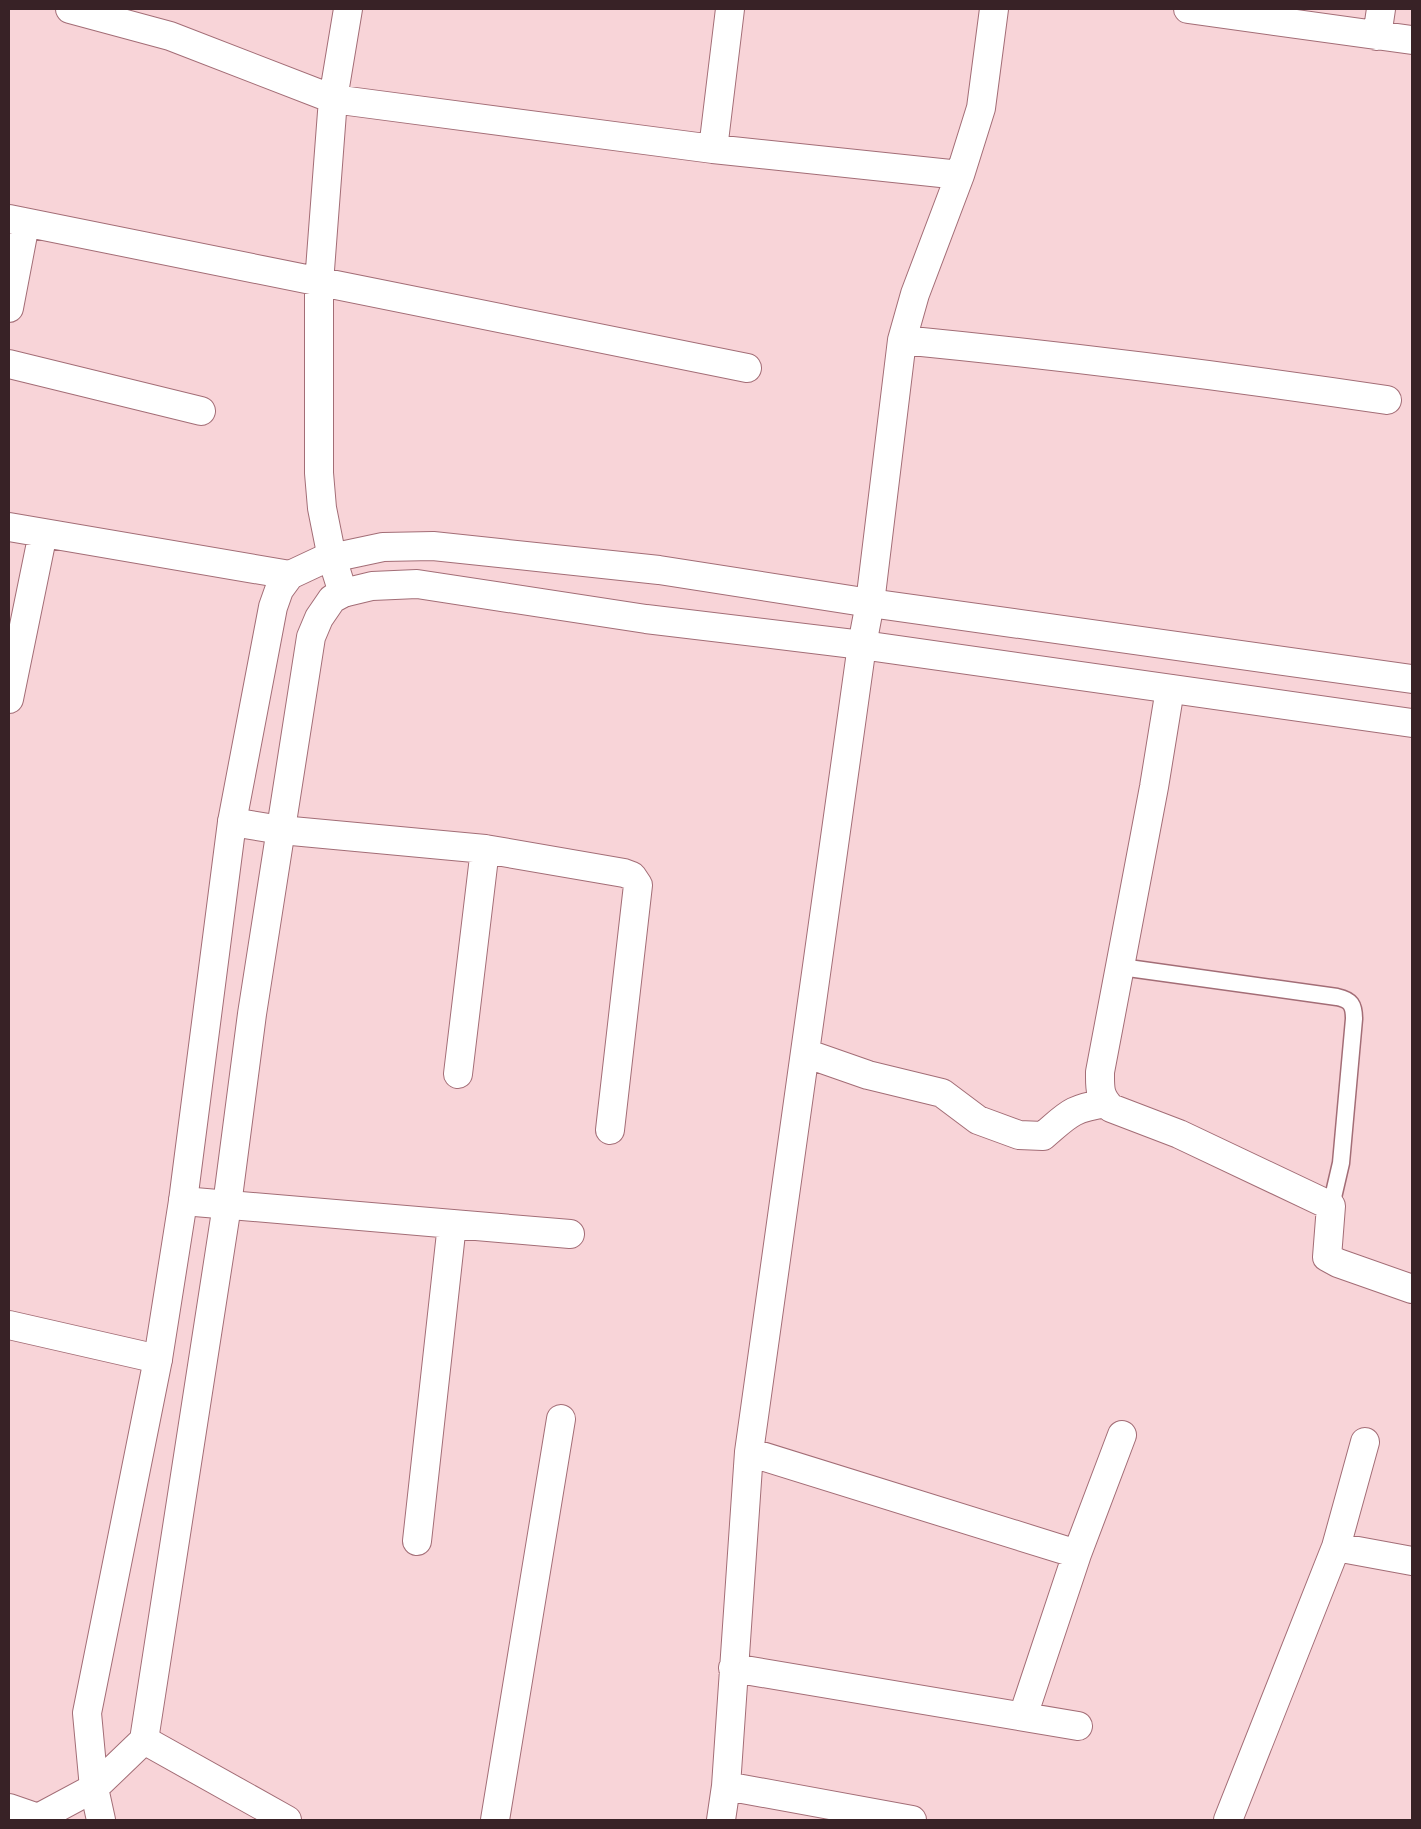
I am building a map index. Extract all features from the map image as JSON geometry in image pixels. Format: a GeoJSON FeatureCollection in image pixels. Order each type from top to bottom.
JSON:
{"type":"FeatureCollection","features":[{"type":"Feature","properties":{"kind":"street"},"geometry":{"type":"LineString","coordinates":[[70,9],[170,36],[333,99],[714,149],[960,176]]}},
{"type":"Feature","properties":{"kind":"street"},"geometry":{"type":"LineString","coordinates":[[343,593],[332,558],[322,508],[319,473],[319,283],[333,99],[348,9]]}},
{"type":"Feature","properties":{"kind":"street"},"geometry":{"type":"LineString","coordinates":[[714,149],[730,9]]}},
{"type":"Feature","properties":{"kind":"street"},"geometry":{"type":"LineString","coordinates":[[721,1820],[726,1786],[748,1452],[862,646],[870,603],[902,340],[915,294],[960,176],[981,108],[994,9]]}},
{"type":"Feature","properties":{"kind":"street"},"geometry":{"type":"LineString","coordinates":[[1188,9],[1412,40]]}},
{"type":"Feature","properties":{"kind":"street"},"geometry":{"type":"LineString","coordinates":[[1377,36],[1381,9]]}},
{"type":"Feature","properties":{"kind":"street"},"geometry":{"type":"LineString","coordinates":[[9,308],[17,221],[746,368]]}},
{"type":"Feature","properties":{"kind":"street"},"geometry":{"type":"LineString","coordinates":[[902,340],[1070,357],[1227,376],[1387,400]]}},
{"type":"Feature","properties":{"kind":"street"},"geometry":{"type":"LineString","coordinates":[[9,364],[201,411]]}},
{"type":"Feature","properties":{"kind":"street"},"geometry":{"type":"LineString","coordinates":[[9,527],[290,575],[332,558],[383,547],[433,546],[659,570],[870,603],[1412,679]]}},
{"type":"Feature","properties":{"kind":"street"},"geometry":{"type":"LineString","coordinates":[[9,699],[43,533]]}},
{"type":"Feature","properties":{"kind":"street"},"geometry":{"type":"LineString","coordinates":[[101,1820],[94,1788],[87,1713],[158,1359],[183,1201],[232,822],[273,607],[279,590],[290,575]]}},
{"type":"Feature","properties":{"kind":"street"},"geometry":{"type":"LineString","coordinates":[[9,1808],[38,1819],[94,1788],[144,1740],[227,1205],[252,1014],[311,637],[319,618],[332,599],[343,593],[372,586],[417,584],[646,619],[862,646],[1412,723]]}},
{"type":"Feature","properties":{"kind":"street"},"geometry":{"type":"LineString","coordinates":[[1170,689],[1121,967],[1100,1072],[1099,1091],[1111,1108],[1179,1134],[1332,1206],[1327,1257],[1338,1263],[1412,1289]]}},
{"type":"Feature","properties":{"kind":"street"},"geometry":{"type":"LineString","coordinates":[[232,822],[281,830],[485,849],[624,873],[632,876],[638,885],[610,1130]]}},
{"type":"Feature","properties":{"kind":"street"},"geometry":{"type":"LineString","coordinates":[[458,1074],[485,849]]}},
{"type":"Feature","properties":{"kind":"street"},"geometry":{"type":"LineString","coordinates":[[805,1053],[868,1075],[942,1094],[968,1114],[1019,1134],[1042,1136],[1074,1111],[1082,1107],[1106,1103]]}},
{"type":"Feature","properties":{"kind":"street"},"geometry":{"type":"LineString","coordinates":[[183,1201],[570,1234]]}},
{"type":"Feature","properties":{"kind":"street"},"geometry":{"type":"LineString","coordinates":[[417,1541],[452,1224]]}},
{"type":"Feature","properties":{"kind":"street"},"geometry":{"type":"LineString","coordinates":[[9,1325],[158,1359]]}},
{"type":"Feature","properties":{"kind":"street"},"geometry":{"type":"LineString","coordinates":[[494,1820],[561,1419]]}},
{"type":"Feature","properties":{"kind":"street"},"geometry":{"type":"LineString","coordinates":[[1023,1716],[1077,1554],[1122,1435]]}},
{"type":"Feature","properties":{"kind":"street"},"geometry":{"type":"LineString","coordinates":[[1228,1820],[1336,1547],[1365,1442]]}},
{"type":"Feature","properties":{"kind":"street"},"geometry":{"type":"LineString","coordinates":[[748,1452],[1077,1554]]}},
{"type":"Feature","properties":{"kind":"street"},"geometry":{"type":"LineString","coordinates":[[1336,1547],[1412,1561]]}},
{"type":"Feature","properties":{"kind":"street"},"geometry":{"type":"LineString","coordinates":[[733,1668],[1078,1726]]}},
{"type":"Feature","properties":{"kind":"street"},"geometry":{"type":"LineString","coordinates":[[144,1740],[287,1820]]}},
{"type":"Feature","properties":{"kind":"street"},"geometry":{"type":"LineString","coordinates":[[726,1786],[912,1820]]}},
{"type":"Feature","properties":{"kind":"lane"},"geometry":{"type":"LineString","coordinates":[[1121,967],[1337,997],[1347,999],[1352,1003],[1354,1019],[1341,1163],[1332,1206]]}}]}
